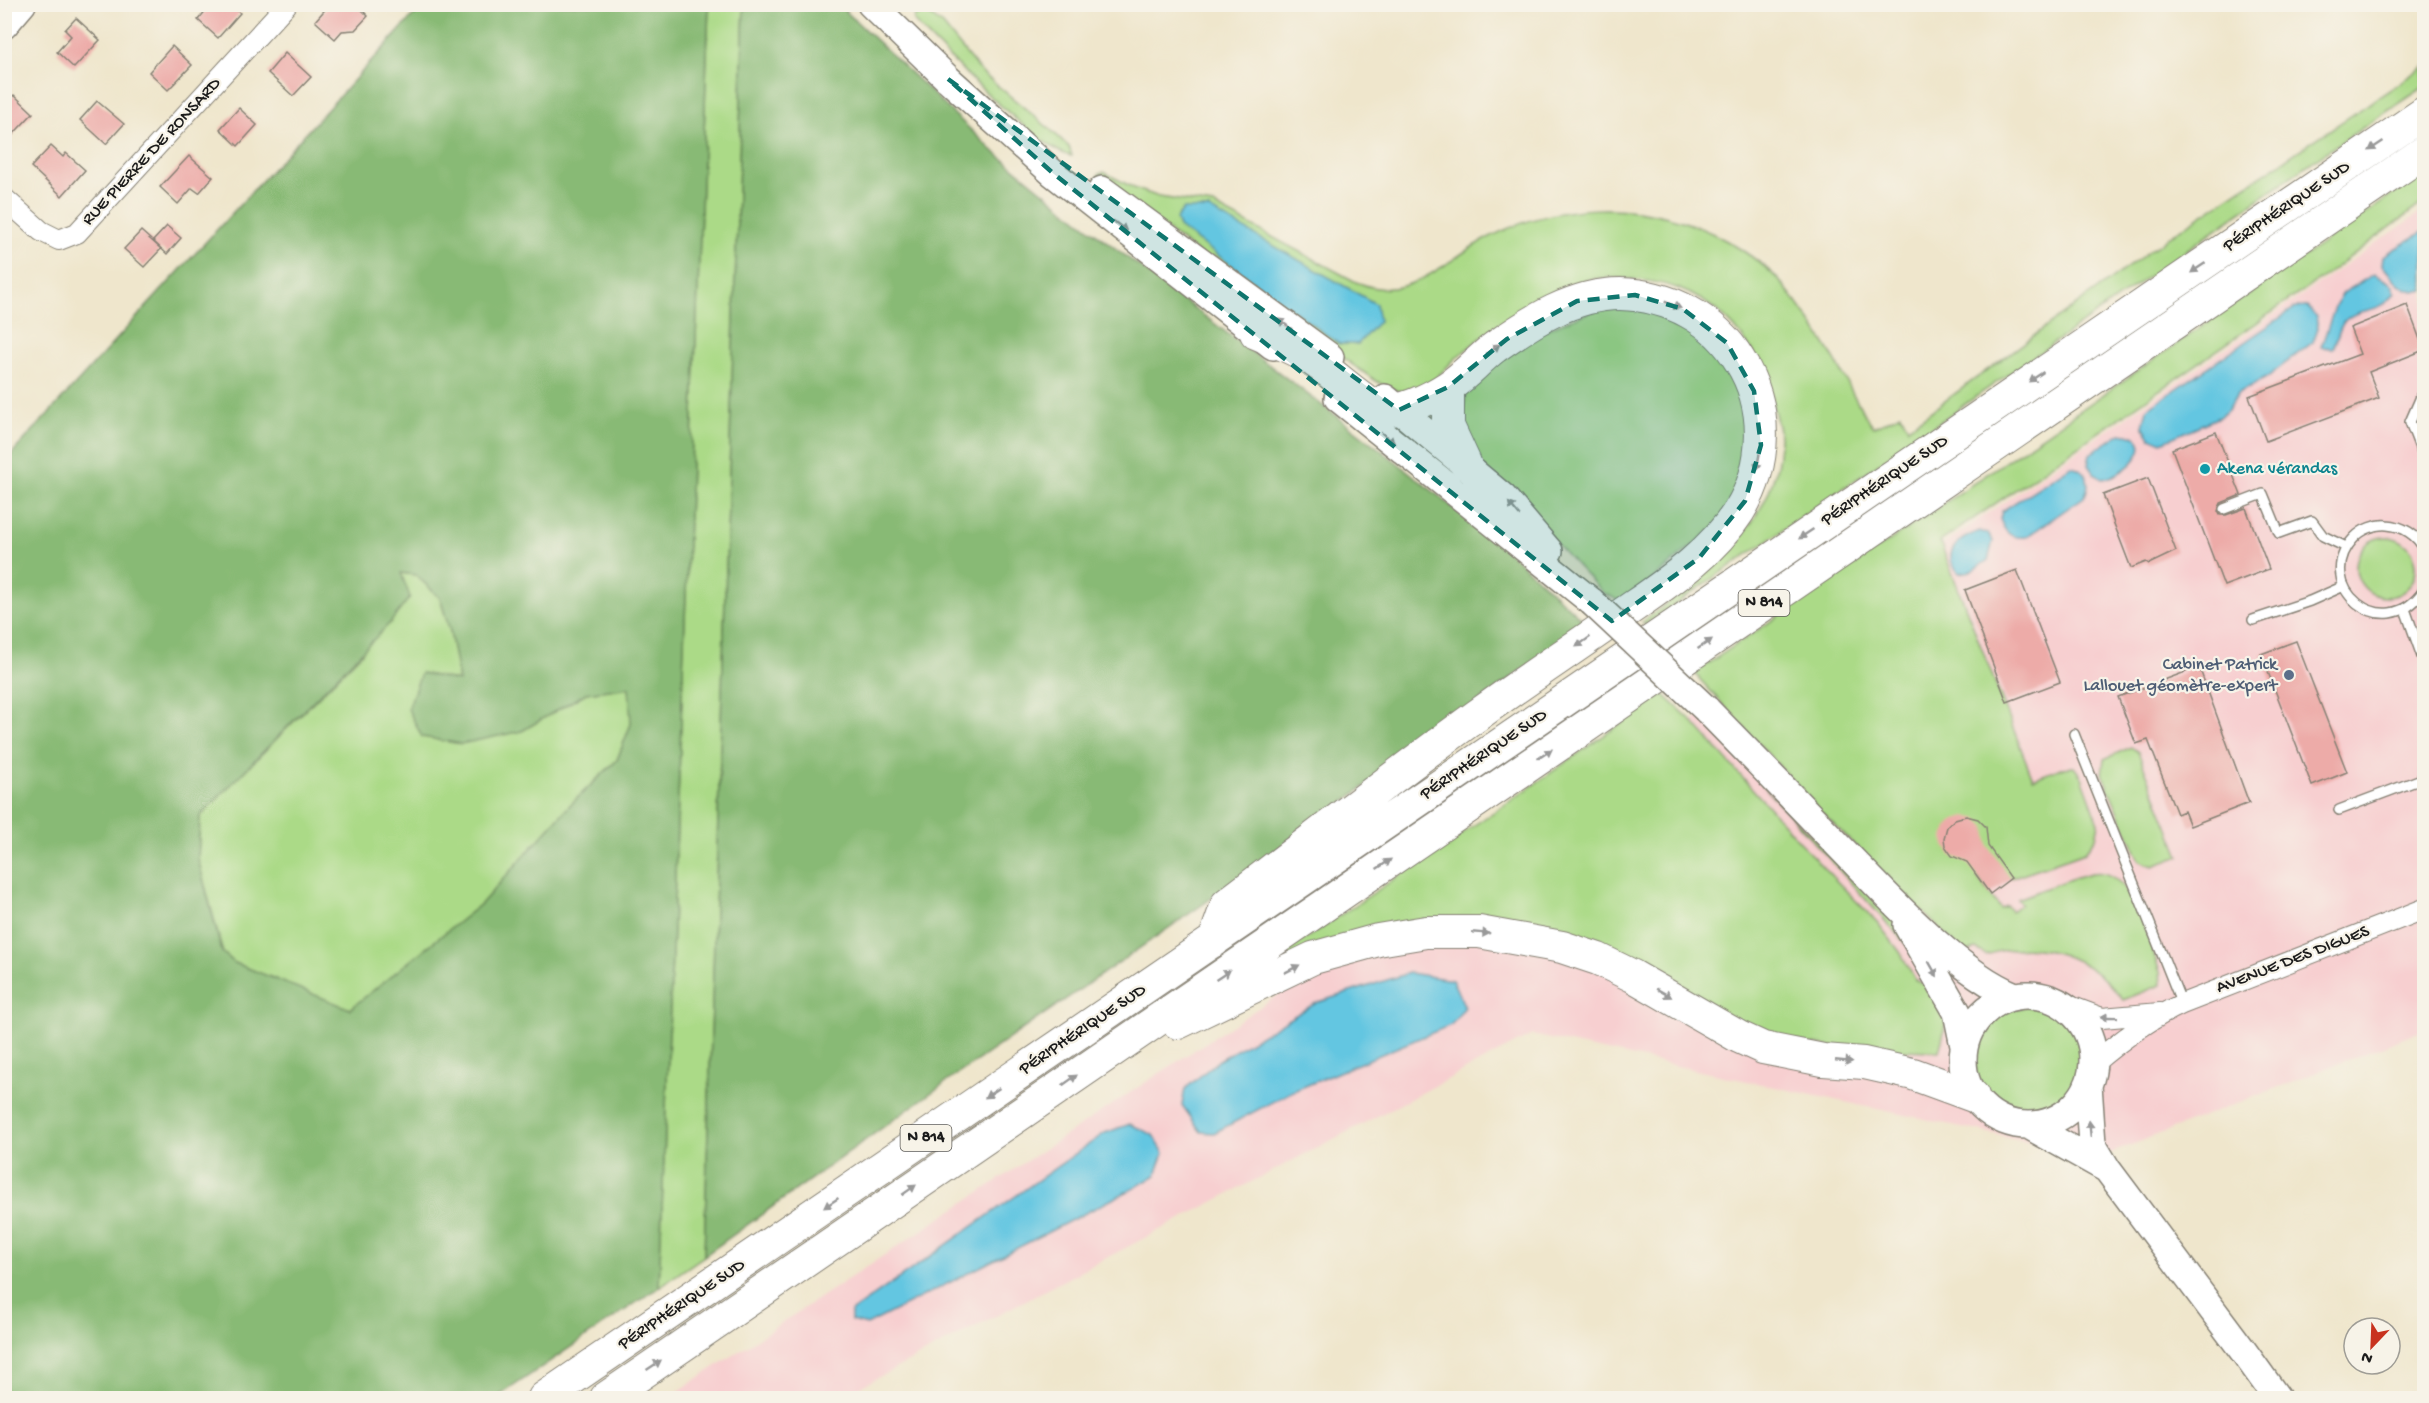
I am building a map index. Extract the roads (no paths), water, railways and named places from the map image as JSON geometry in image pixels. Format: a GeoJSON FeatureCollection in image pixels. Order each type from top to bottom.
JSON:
{"type":"FeatureCollection","features":[{"type":"Feature","properties":{"kind":"highway","name":"PÉRIPHÉRIQUE SUD"},"geometry":{"type":"LineString","coordinates":[[544,1398],[2424,113]]}},
{"type":"Feature","properties":{"kind":"highway","name":"PÉRIPHÉRIQUE SUD"},"geometry":{"type":"LineString","coordinates":[[606,1398],[2424,152]]}},
{"type":"Feature","properties":{"kind":"highway"},"geometry":{"type":"LineString","coordinates":[[1214,941],[1227,904],[1479,714],[1657,590],[1699,558],[1732,520],[1745,501],[1755,474],[1761,445],[1760,418],[1754,391],[1744,367],[1727,342],[1708,325],[1683,309],[1659,299],[1615,294],[1592,297],[1566,305],[1496,346],[1448,387],[1399,410],[1376,409],[1307,357],[1256,333]]}},
{"type":"Feature","properties":{"kind":"highway"},"geometry":{"type":"LineString","coordinates":[[1448,387],[1448,426],[1465,463]]}},
{"type":"Feature","properties":{"kind":"highway","name":"N 814"},"geometry":{"type":"LineString","coordinates":[[1106,1055],[1227,1001],[1313,958],[1378,940],[1426,932],[1479,932],[1562,946],[1598,959],[1763,1048],[1823,1060],[1864,1063],[1913,1074],[1973,1096]]}},
{"type":"Feature","properties":{"kind":"main road"},"geometry":{"type":"LineString","coordinates":[[4,24],[22,4]]}},
{"type":"Feature","properties":{"kind":"main road"},"geometry":{"type":"LineString","coordinates":[[871,4],[948,79],[1054,174],[1592,602],[1706,709],[1893,901],[1960,961],[1998,989],[2015,996]]}},
{"type":"Feature","properties":{"kind":"main road"},"geometry":{"type":"LineString","coordinates":[[948,79],[1201,261],[1399,410],[1465,463],[1503,497],[1592,602]]}},
{"type":"Feature","properties":{"kind":"main road"},"geometry":{"type":"LineString","coordinates":[[1893,901],[1957,1012],[1964,1046],[1964,1074],[1973,1096],[1988,1112],[2004,1121],[2028,1125],[2049,1122],[2065,1114],[2080,1100],[2091,1075]]}},
{"type":"Feature","properties":{"kind":"main road"},"geometry":{"type":"LineString","coordinates":[[1964,1046],[1979,1016],[1995,1004],[2015,996],[2038,995],[2057,1001],[2073,1013],[2084,1027],[2092,1045],[2092,1144],[2107,1169],[2277,1398]]}},
{"type":"Feature","properties":{"kind":"main road"},"geometry":{"type":"LineString","coordinates":[[2028,1125],[2107,1169]]}},
{"type":"Feature","properties":{"kind":"street","name":"RUE PIERRE DE RONSARD"},"geometry":{"type":"LineString","coordinates":[[4,198],[41,231],[60,240],[77,233],[287,4]]}},
{"type":"Feature","properties":{"kind":"street","name":"AVENUE DES DIGUES"},"geometry":{"type":"LineString","coordinates":[[2163,1013],[2424,909]]}},
{"type":"Feature","properties":{"kind":"street"},"geometry":{"type":"LineString","coordinates":[[2057,1001],[2102,1018],[2163,1013]]}},
{"type":"Feature","properties":{"kind":"street"},"geometry":{"type":"LineString","coordinates":[[2091,1075],[2127,1036],[2163,1013]]}},
{"type":"Feature","properties":{"kind":"lane"},"geometry":{"type":"LineString","coordinates":[[2424,390],[2410,422],[2424,458]]}},
{"type":"Feature","properties":{"kind":"lane"},"geometry":{"type":"LineString","coordinates":[[2224,509],[2263,494],[2279,533],[2312,521],[2323,537],[2346,547]]}},
{"type":"Feature","properties":{"kind":"lane"},"geometry":{"type":"LineString","coordinates":[[2424,549],[2413,534],[2400,527],[2384,524],[2369,527],[2346,547],[2341,566],[2344,586],[2351,598],[2370,610],[2391,614],[2405,609],[2417,600],[2424,590]]}},
{"type":"Feature","properties":{"kind":"lane"},"geometry":{"type":"LineString","coordinates":[[2253,620],[2310,602],[2344,586]]}},
{"type":"Feature","properties":{"kind":"lane"},"geometry":{"type":"LineString","coordinates":[[2405,609],[2424,662]]}},
{"type":"Feature","properties":{"kind":"lane"},"geometry":{"type":"LineString","coordinates":[[2074,734],[2182,1004]]}},
{"type":"Feature","properties":{"kind":"lane"},"geometry":{"type":"LineString","coordinates":[[2338,810],[2424,778]]}},
{"type":"Feature","properties":{"kind":"water"},"geometry":{"type":"Polygon","coordinates":[[[1184,209],[1209,209],[1376,304],[1379,321],[1358,344],[1339,344],[1179,227],[1176,219],[1184,209]]]}},
{"type":"Feature","properties":{"kind":"water"},"geometry":{"type":"Polygon","coordinates":[[[2424,231],[2424,290],[2411,290],[2400,285],[2391,276],[2382,265],[2383,256],[2424,231]]]}},
{"type":"Feature","properties":{"kind":"water"},"geometry":{"type":"Polygon","coordinates":[[[2374,274],[2392,284],[2395,293],[2390,300],[2378,307],[2353,315],[2345,321],[2333,348],[2321,347],[2336,304],[2343,293],[2374,274]]]}},
{"type":"Feature","properties":{"kind":"water"},"geometry":{"type":"Polygon","coordinates":[[[2307,306],[2316,317],[2318,328],[2313,342],[2266,378],[2238,393],[2228,410],[2219,417],[2162,442],[2150,437],[2143,426],[2147,409],[2296,307],[2307,306]]]}},
{"type":"Feature","properties":{"kind":"water"},"geometry":{"type":"Polygon","coordinates":[[[2121,433],[2134,436],[2140,442],[2137,457],[2122,471],[2102,479],[2094,474],[2088,465],[2090,454],[2121,433]]]}},
{"type":"Feature","properties":{"kind":"water"},"geometry":{"type":"Polygon","coordinates":[[[2071,466],[2081,470],[2087,477],[2088,487],[2084,497],[2026,537],[2012,536],[2006,531],[2000,519],[2002,511],[2071,466]]]}},
{"type":"Feature","properties":{"kind":"water"},"geometry":{"type":"Polygon","coordinates":[[[1980,531],[1988,534],[1993,541],[1988,560],[1972,571],[1959,573],[1951,559],[1954,547],[1965,538],[1980,531]]]}},
{"type":"Feature","properties":{"kind":"water"},"geometry":{"type":"Polygon","coordinates":[[[1409,973],[1452,980],[1465,1007],[1451,1025],[1291,1092],[1214,1133],[1201,1132],[1182,1105],[1185,1089],[1219,1060],[1316,1003],[1409,973]]]}},
{"type":"Feature","properties":{"kind":"water"},"geometry":{"type":"Polygon","coordinates":[[[1130,1124],[1153,1135],[1164,1153],[1156,1175],[867,1325],[851,1321],[851,1312],[1105,1133],[1130,1124]]]}},
{"type":"Feature","properties":{"kind":"place","name":"Akena vérandas"},"geometry":{"type":"Point","coordinates":[2205,469]}},
{"type":"Feature","properties":{"kind":"place","name":"Cabinet Patrick Lallouet géomètre-expert"},"geometry":{"type":"Point","coordinates":[2289,675]}}]}
